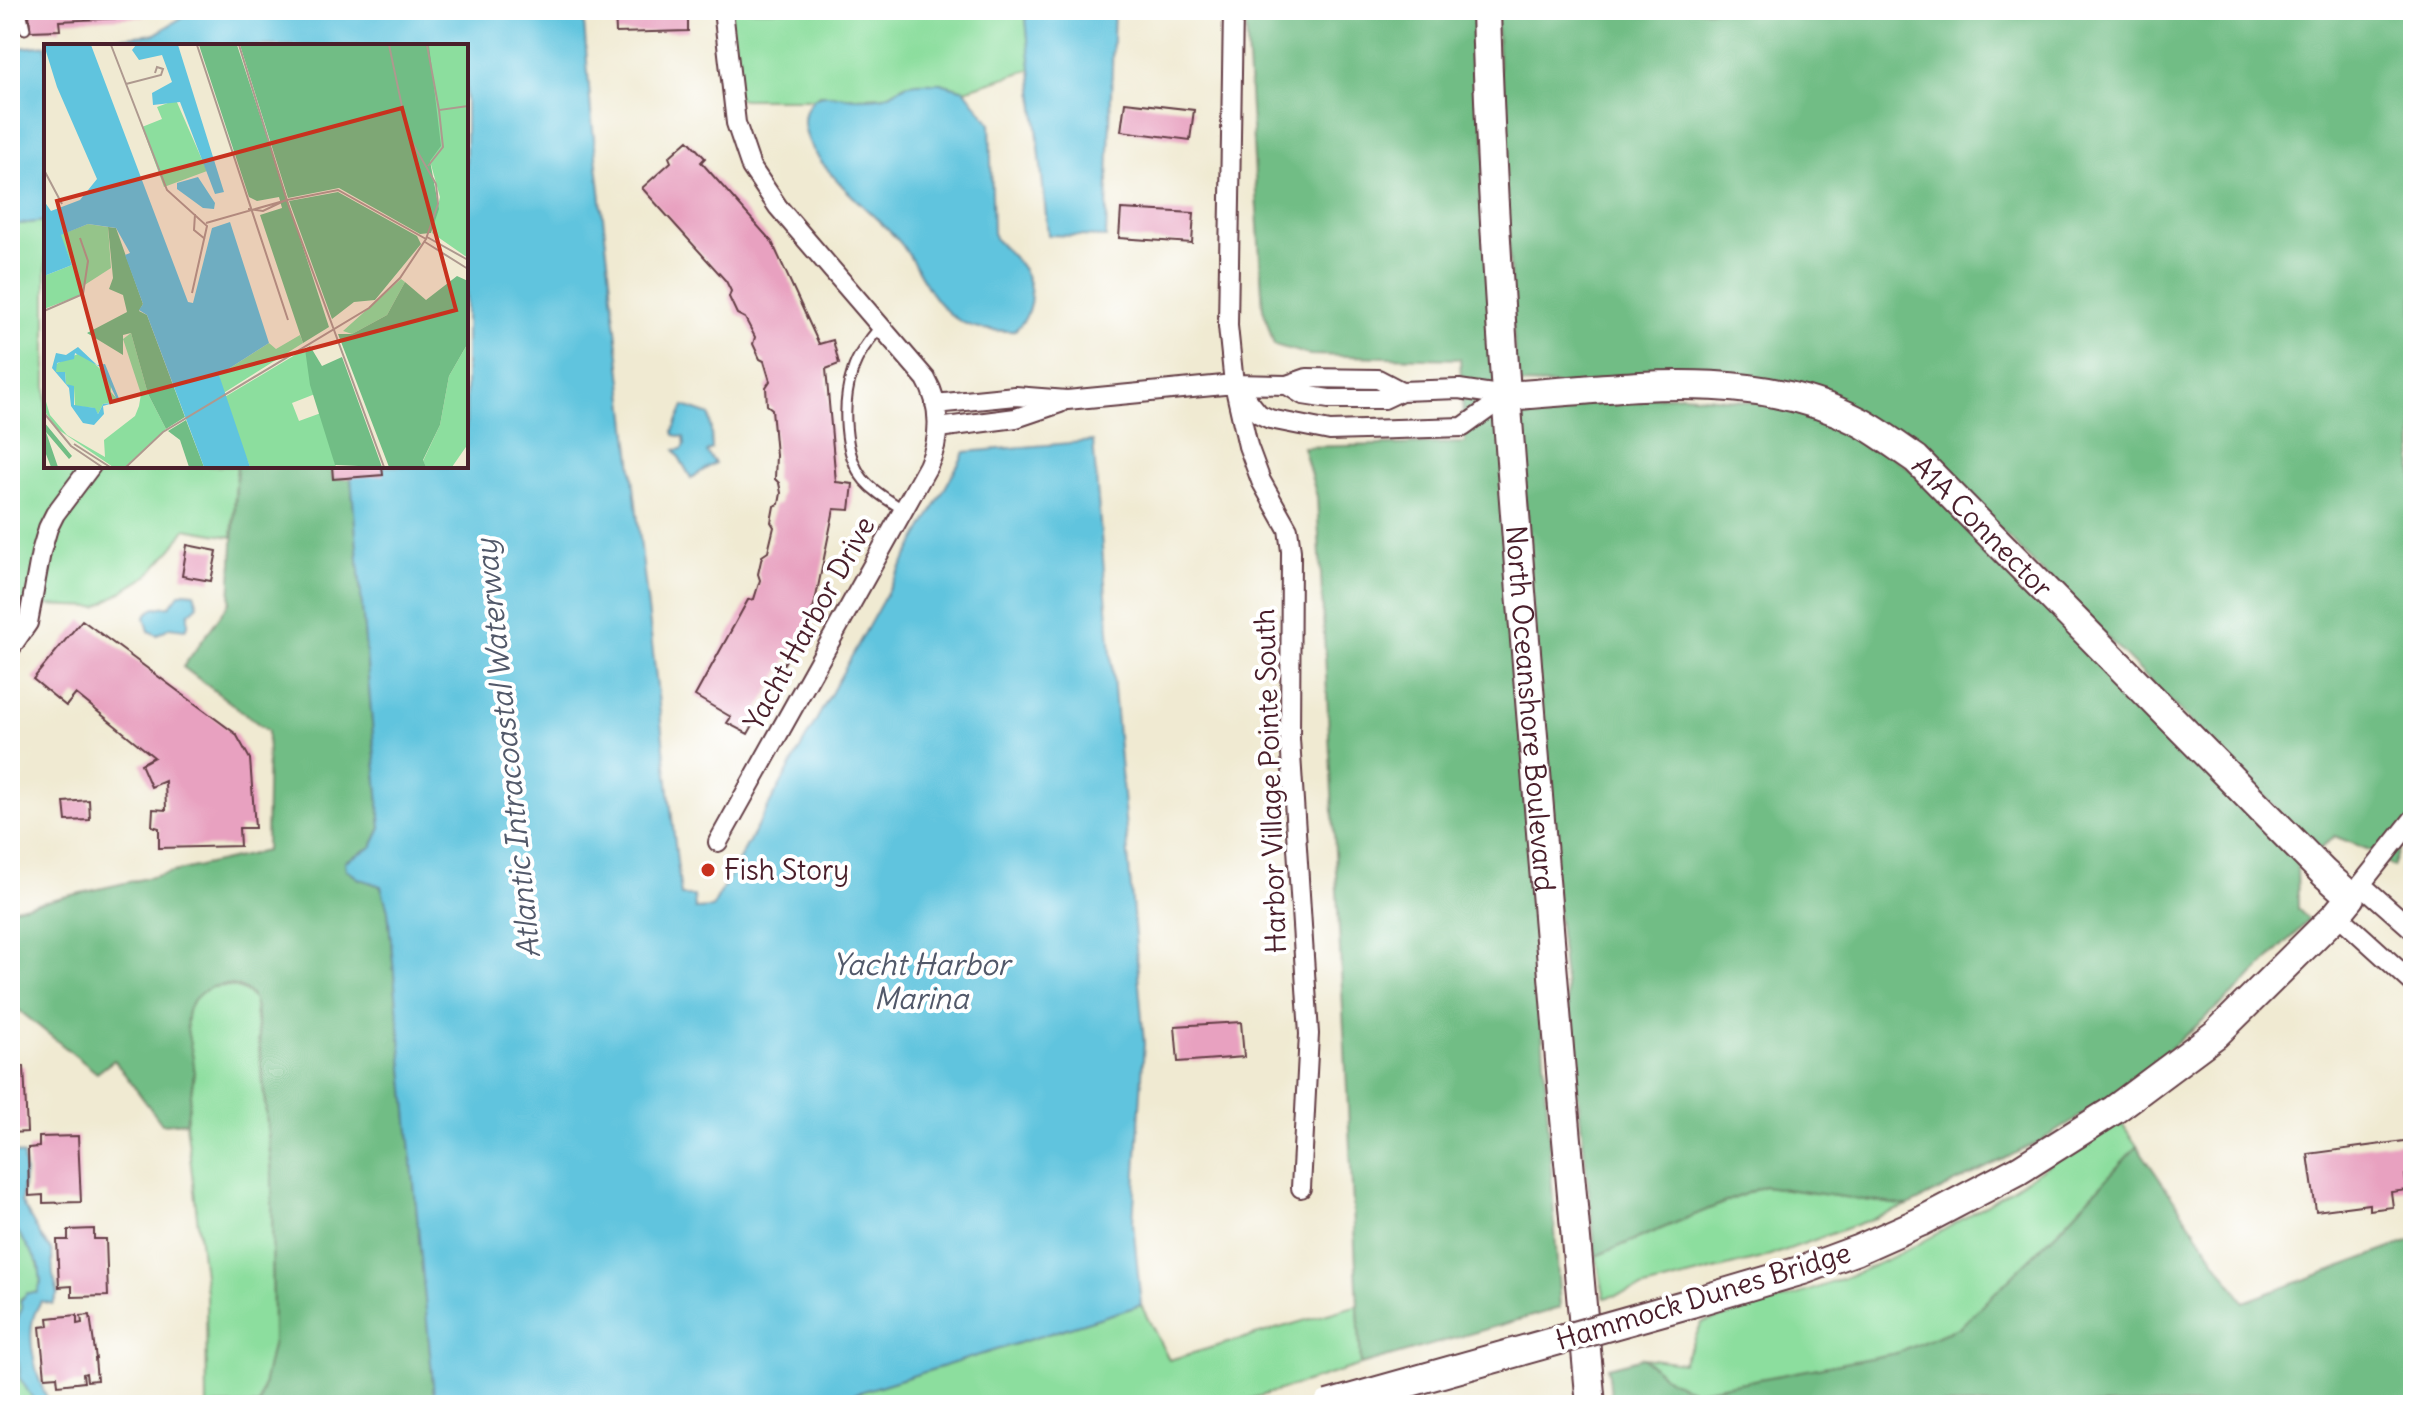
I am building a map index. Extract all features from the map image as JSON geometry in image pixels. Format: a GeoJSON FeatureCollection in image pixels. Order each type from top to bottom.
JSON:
{"type":"FeatureCollection","features":[{"type":"Feature","properties":{"kind":"main road","name":"North Oceanshore Boulevard"},"geometry":{"type":"LineString","coordinates":[[1486,10],[1491,158],[1506,396],[1541,857],[1591,1405]]}},
{"type":"Feature","properties":{"kind":"main road","name":"A1A Connector"},"geometry":{"type":"LineString","coordinates":[[1506,396],[1682,384],[1748,389],[1811,402],[1861,422],[1916,459],[2350,899]]}},
{"type":"Feature","properties":{"kind":"main road","name":"Hammock Dunes Bridge"},"geometry":{"type":"LineString","coordinates":[[1328,1405],[1803,1270],[1920,1222],[2019,1170],[2114,1110],[2216,1034],[2350,899]]}},
{"type":"Feature","properties":{"kind":"street","name":"Yacht Harbor Drive"},"geometry":{"type":"LineString","coordinates":[[718,842],[931,460],[938,428],[933,391],[926,379],[778,207],[751,167],[734,112],[723,10]]}},
{"type":"Feature","properties":{"kind":"street","name":"Harbor Village Pointe South"},"geometry":{"type":"LineString","coordinates":[[1233,10],[1227,303],[1234,384],[1251,458],[1291,539],[1290,739],[1309,1034],[1301,1188]]}},
{"type":"Feature","properties":{"kind":"street"},"geometry":{"type":"LineString","coordinates":[[935,404],[1015,396],[1067,400],[1234,384],[1287,385],[1307,378],[1378,379],[1393,395]]}},
{"type":"Feature","properties":{"kind":"street"},"geometry":{"type":"LineString","coordinates":[[1234,384],[1259,414],[1330,431],[1463,427],[1506,396]]}},
{"type":"Feature","properties":{"kind":"street"},"geometry":{"type":"LineString","coordinates":[[1287,385],[1303,395],[1329,399],[1459,389],[1506,396]]}},
{"type":"Feature","properties":{"kind":"street"},"geometry":{"type":"LineString","coordinates":[[1386,430],[1393,395]]}},
{"type":"Feature","properties":{"kind":"street"},"geometry":{"type":"LineString","coordinates":[[1329,399],[1330,431]]}},
{"type":"Feature","properties":{"kind":"street"},"geometry":{"type":"LineString","coordinates":[[938,428],[1016,418],[1067,400]]}},
{"type":"Feature","properties":{"kind":"street"},"geometry":{"type":"LineString","coordinates":[[10,649],[28,623],[48,528],[90,468]]}},
{"type":"Feature","properties":{"kind":"street"},"geometry":{"type":"LineString","coordinates":[[2350,899],[2413,819]]}},
{"type":"Feature","properties":{"kind":"street"},"geometry":{"type":"LineString","coordinates":[[2350,899],[2413,930]]}},
{"type":"Feature","properties":{"kind":"street"},"geometry":{"type":"LineString","coordinates":[[2350,899],[2413,983]]}},
{"type":"Feature","properties":{"kind":"lane"},"geometry":{"type":"LineString","coordinates":[[21,10],[25,29]]}},
{"type":"Feature","properties":{"kind":"lane"},"geometry":{"type":"LineString","coordinates":[[881,326],[861,352],[852,373],[848,430],[854,461],[865,481],[881,496],[904,510]]}},
{"type":"Feature","properties":{"kind":"green space"},"geometry":{"type":"Polygon","coordinates":[[[718,10],[1025,10],[1032,69],[965,90],[940,83],[907,84],[886,96],[726,99],[718,10]]]}},
{"type":"Feature","properties":{"kind":"green space"},"geometry":{"type":"Polygon","coordinates":[[[1245,10],[1476,10],[1560,1308],[1361,1365],[1317,497],[1303,447],[1465,443],[1460,359],[1310,355],[1274,345],[1263,309],[1245,10]]]}},
{"type":"Feature","properties":{"kind":"green space"},"geometry":{"type":"Polygon","coordinates":[[[1496,10],[2413,10],[2413,830],[2400,848],[2393,867],[2372,851],[2334,836],[2318,851],[1923,451],[1813,391],[1516,384],[1496,10]]]}},
{"type":"Feature","properties":{"kind":"green space"},"geometry":{"type":"Polygon","coordinates":[[[44,221],[44,468],[237,468],[232,537],[185,529],[172,549],[147,576],[97,607],[15,604],[10,614],[10,225],[44,221]]]}},
{"type":"Feature","properties":{"kind":"green space"},"geometry":{"type":"Polygon","coordinates":[[[1682,395],[1772,405],[1816,415],[1858,433],[1909,468],[2297,862],[2298,909],[2309,920],[2239,989],[2150,1066],[2099,1104],[2041,1141],[1908,1206],[1764,1186],[1596,1256],[1551,855],[1517,406],[1682,395]]]}},
{"type":"Feature","properties":{"kind":"green space"},"geometry":{"type":"Polygon","coordinates":[[[237,468],[332,468],[333,479],[351,477],[381,828],[372,847],[345,861],[346,869],[358,878],[381,886],[388,910],[435,1405],[259,1405],[273,1341],[272,1173],[255,1002],[250,994],[233,986],[214,986],[192,1002],[187,1025],[194,1073],[186,1122],[162,1124],[114,1060],[97,1073],[10,1003],[10,909],[266,851],[268,731],[183,667],[230,602],[237,468]]]}},
{"type":"Feature","properties":{"kind":"green space"},"geometry":{"type":"Polygon","coordinates":[[[2413,842],[2413,905],[2404,890],[2401,874],[2404,858],[2413,842]]]}},
{"type":"Feature","properties":{"kind":"green space"},"geometry":{"type":"Polygon","coordinates":[[[222,986],[240,989],[254,1000],[272,1173],[273,1341],[259,1405],[207,1405],[206,1293],[186,1122],[194,1072],[186,1024],[188,1009],[196,995],[205,988],[222,986]]]}},
{"type":"Feature","properties":{"kind":"green space"},"geometry":{"type":"Polygon","coordinates":[[[2119,1119],[2137,1146],[2062,1227],[1960,1327],[1897,1353],[1696,1391],[1670,1381],[1643,1358],[1683,1363],[1702,1323],[1820,1287],[1904,1251],[1979,1209],[2119,1119]]]}},
{"type":"Feature","properties":{"kind":"green space"},"geometry":{"type":"Polygon","coordinates":[[[2137,1146],[2244,1302],[2413,1240],[2413,1405],[1612,1405],[1608,1367],[1643,1358],[1670,1381],[1696,1391],[1897,1353],[1960,1327],[2062,1227],[2137,1146]]]}},
{"type":"Feature","properties":{"kind":"green space"},"geometry":{"type":"Polygon","coordinates":[[[1764,1186],[1908,1206],[1770,1256],[1605,1298],[1596,1256],[1764,1186]]]}},
{"type":"Feature","properties":{"kind":"green space"},"geometry":{"type":"Polygon","coordinates":[[[10,1220],[34,1254],[40,1274],[37,1293],[21,1298],[22,1309],[15,1332],[21,1371],[37,1405],[10,1405],[10,1220]]]}},
{"type":"Feature","properties":{"kind":"green space"},"geometry":{"type":"Polygon","coordinates":[[[1141,1305],[1169,1360],[1358,1305],[1361,1365],[1231,1405],[818,1405],[1141,1305]]]}},
{"type":"Feature","properties":{"kind":"water"},"geometry":{"type":"Polygon","coordinates":[[[194,10],[583,10],[591,112],[681,896],[694,896],[695,909],[712,908],[965,452],[1093,441],[1144,1043],[1133,1222],[1141,1305],[818,1405],[435,1405],[388,910],[381,886],[358,878],[346,869],[345,861],[372,847],[381,828],[351,477],[376,468],[468,468],[468,44],[58,44],[155,34],[194,10]]]}},
{"type":"Feature","properties":{"kind":"water"},"geometry":{"type":"Polygon","coordinates":[[[1025,10],[1114,10],[1106,237],[1048,235],[1025,10]]]}},
{"type":"Feature","properties":{"kind":"water"},"geometry":{"type":"Polygon","coordinates":[[[44,45],[44,221],[10,225],[10,49],[44,45]]]}},
{"type":"Feature","properties":{"kind":"water"},"geometry":{"type":"Polygon","coordinates":[[[940,83],[965,90],[990,123],[993,233],[1022,268],[1031,294],[1026,316],[1014,331],[976,327],[962,322],[946,310],[902,245],[835,178],[807,137],[804,118],[816,97],[877,97],[907,85],[940,83]]]}},
{"type":"Feature","properties":{"kind":"water"},"geometry":{"type":"Polygon","coordinates":[[[684,406],[710,415],[712,449],[707,453],[715,463],[691,478],[675,450],[685,445],[684,437],[674,435],[673,431],[684,406]]]}},
{"type":"Feature","properties":{"kind":"water"},"geometry":{"type":"Polygon","coordinates":[[[184,592],[194,593],[198,605],[188,614],[188,626],[185,629],[170,627],[157,635],[149,631],[147,614],[156,608],[170,606],[184,592]]]}},
{"type":"Feature","properties":{"kind":"water"},"geometry":{"type":"Polygon","coordinates":[[[10,1151],[23,1155],[25,1172],[21,1202],[52,1251],[53,1275],[58,1293],[53,1304],[41,1301],[34,1317],[31,1340],[38,1376],[52,1405],[37,1405],[19,1377],[16,1338],[22,1309],[20,1301],[27,1293],[37,1293],[41,1283],[39,1264],[10,1220],[10,1151]]]}},
{"type":"Feature","properties":{"kind":"building"},"geometry":{"type":"Polygon","coordinates":[[[29,10],[143,10],[144,17],[59,21],[60,30],[30,31],[29,10]]]}},
{"type":"Feature","properties":{"kind":"building"},"geometry":{"type":"Polygon","coordinates":[[[615,10],[688,10],[688,31],[616,33],[615,10]]]}},
{"type":"Feature","properties":{"kind":"building"},"geometry":{"type":"Polygon","coordinates":[[[1125,102],[1194,110],[1190,140],[1121,131],[1125,102]]]}},
{"type":"Feature","properties":{"kind":"building"},"geometry":{"type":"Polygon","coordinates":[[[688,140],[705,158],[701,162],[772,242],[819,344],[833,340],[839,364],[826,369],[836,482],[853,484],[850,510],[834,509],[809,619],[758,710],[761,711],[748,734],[727,723],[731,717],[695,696],[748,600],[754,599],[760,580],[758,574],[762,556],[768,552],[774,527],[771,522],[774,506],[779,504],[781,493],[775,479],[772,409],[767,405],[766,387],[770,381],[764,361],[753,344],[755,337],[745,318],[737,314],[726,281],[642,188],[671,162],[669,157],[688,140]]]}},
{"type":"Feature","properties":{"kind":"building"},"geometry":{"type":"Polygon","coordinates":[[[1121,209],[1194,213],[1192,243],[1119,238],[1121,209]]]}},
{"type":"Feature","properties":{"kind":"building"},"geometry":{"type":"Polygon","coordinates":[[[332,468],[382,468],[383,475],[333,479],[332,468]]]}},
{"type":"Feature","properties":{"kind":"building"},"geometry":{"type":"Polygon","coordinates":[[[187,545],[217,551],[211,581],[182,576],[187,545]]]}},
{"type":"Feature","properties":{"kind":"building"},"geometry":{"type":"Polygon","coordinates":[[[82,620],[236,734],[250,759],[255,828],[239,828],[240,846],[159,848],[159,828],[152,826],[153,809],[166,810],[165,781],[151,787],[141,764],[154,757],[76,694],[66,706],[33,679],[82,620]]]}},
{"type":"Feature","properties":{"kind":"building"},"geometry":{"type":"Polygon","coordinates":[[[89,800],[90,820],[66,821],[64,802],[89,800]]]}},
{"type":"Feature","properties":{"kind":"building"},"geometry":{"type":"Polygon","coordinates":[[[1241,1022],[1244,1057],[1178,1062],[1175,1026],[1241,1022]]]}},
{"type":"Feature","properties":{"kind":"building"},"geometry":{"type":"Polygon","coordinates":[[[10,1066],[24,1066],[27,1132],[10,1133],[10,1066]]]}},
{"type":"Feature","properties":{"kind":"building"},"geometry":{"type":"Polygon","coordinates":[[[78,1136],[81,1202],[43,1203],[43,1195],[29,1196],[28,1148],[39,1147],[39,1137],[78,1136]]]}},
{"type":"Feature","properties":{"kind":"building"},"geometry":{"type":"Polygon","coordinates":[[[2412,1140],[2413,1174],[2405,1175],[2407,1190],[2391,1192],[2393,1207],[2369,1210],[2369,1204],[2316,1211],[2308,1154],[2412,1140]]]}},
{"type":"Feature","properties":{"kind":"building"},"geometry":{"type":"Polygon","coordinates":[[[94,1229],[94,1239],[106,1239],[108,1296],[72,1297],[72,1286],[59,1287],[57,1240],[68,1240],[68,1230],[94,1229]]]}},
{"type":"Feature","properties":{"kind":"building"},"geometry":{"type":"Polygon","coordinates":[[[77,1315],[77,1324],[82,1323],[81,1316],[90,1315],[97,1380],[87,1381],[86,1373],[83,1374],[84,1382],[58,1385],[57,1376],[45,1377],[40,1327],[49,1326],[48,1318],[77,1315]]]}},
{"type":"Feature","properties":{"kind":"place","name":"Fish Story"},"geometry":{"type":"Point","coordinates":[708,870]}},
{"type":"Feature","properties":{"kind":"water label","name":"Atlantic Intracoastal Waterway"},"geometry":{"type":"Point","coordinates":[507,749]}},
{"type":"Feature","properties":{"kind":"water label","name":"Yacht Harbor Marina"},"geometry":{"type":"Point","coordinates":[921,981]}}]}
